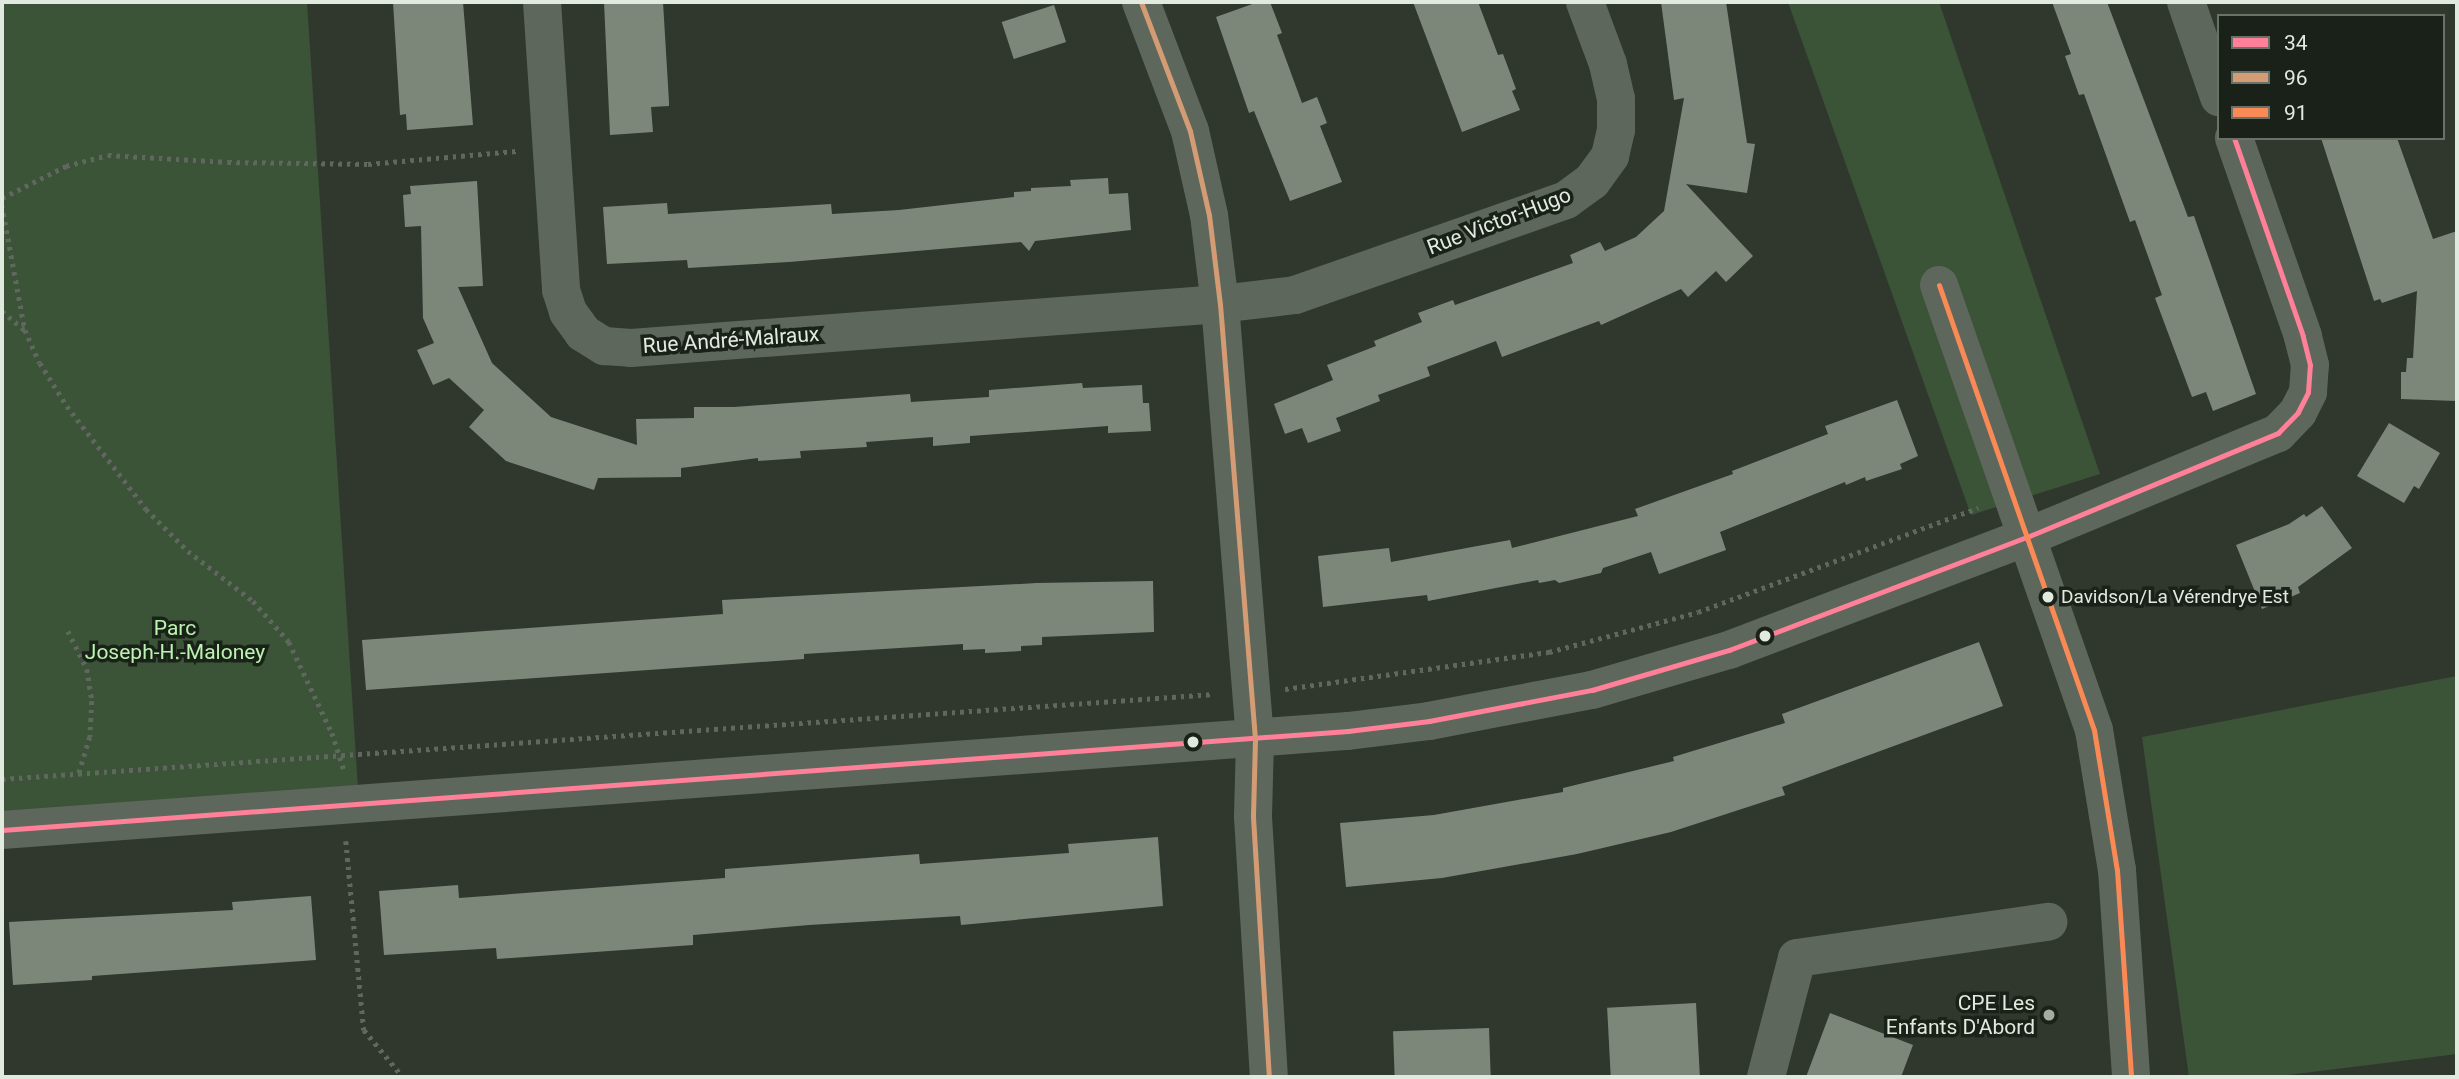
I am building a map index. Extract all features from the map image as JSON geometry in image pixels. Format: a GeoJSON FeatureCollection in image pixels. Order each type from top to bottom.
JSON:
{"type":"FeatureCollection","features":[{"type":"Feature","properties":{"kind":"street","name":"Rue André-Malraux"},"geometry":{"type":"LineString","coordinates":[[542,2],[561,290],[568,312],[583,333],[604,346],[631,348],[1220,304]]}},
{"type":"Feature","properties":{"kind":"street"},"geometry":{"type":"LineString","coordinates":[[1140,2],[1196,156],[1209,215],[1220,304],[1255,739],[1253,817],[1269,1077]]}},
{"type":"Feature","properties":{"kind":"street","name":"Rue Victor-Hugo"},"geometry":{"type":"LineString","coordinates":[[1220,304],[1295,295],[1566,200],[1592,181],[1610,156],[1616,130],[1616,99],[1608,64],[1585,2]]}},
{"type":"Feature","properties":{"kind":"street"},"geometry":{"type":"LineString","coordinates":[[2186,2],[2218,94]]}},
{"type":"Feature","properties":{"kind":"street"},"geometry":{"type":"LineString","coordinates":[[2,830],[1255,739],[1429,721],[1592,690],[1729,650],[2027,537],[2278,433],[2308,392],[2310,365],[2303,336],[2235,140]]}},
{"type":"Feature","properties":{"kind":"street"},"geometry":{"type":"LineString","coordinates":[[1939,285],[2094,730],[2117,870],[2131,1077]]}},
{"type":"Feature","properties":{"kind":"street"},"geometry":{"type":"LineString","coordinates":[[1766,1077],[1797,958],[2048,922]]}},
{"type":"Feature","properties":{"kind":"path"},"geometry":{"type":"LineString","coordinates":[[2,198],[66,166],[107,155],[228,162],[368,164],[552,148]]}},
{"type":"Feature","properties":{"kind":"path"},"geometry":{"type":"LineString","coordinates":[[2,205],[25,330],[40,363],[67,406],[146,509],[188,551],[253,601],[289,642],[341,755],[344,773],[343,805],[364,1030],[403,1077]]}},
{"type":"Feature","properties":{"kind":"path"},"geometry":{"type":"LineString","coordinates":[[2,312],[25,330]]}},
{"type":"Feature","properties":{"kind":"path"},"geometry":{"type":"LineString","coordinates":[[2,779],[1251,691],[1549,652],[1698,611],[1982,507]]}},
{"type":"Feature","properties":{"kind":"path"},"geometry":{"type":"LineString","coordinates":[[68,631],[87,669],[92,701],[90,737],[79,774]]}},
{"type":"Feature","properties":{"kind":"green space","name":"Parc Joseph-H.-Maloney"},"geometry":{"type":"Polygon","coordinates":[[[2,2],[307,2],[359,804],[2,830],[2,2]]]}},
{"type":"Feature","properties":{"kind":"green space"},"geometry":{"type":"Polygon","coordinates":[[[1788,2],[1939,2],[2100,474],[1971,515],[1788,2]]]}},
{"type":"Feature","properties":{"kind":"green space"},"geometry":{"type":"Polygon","coordinates":[[[2457,676],[2457,1054],[2272,1077],[2189,1077],[2142,737],[2457,676]]]}},
{"type":"Feature","properties":{"kind":"building"},"geometry":{"type":"Polygon","coordinates":[[[393,2],[463,2],[473,125],[407,130],[406,114],[400,115],[393,2]]]}},
{"type":"Feature","properties":{"kind":"building"},"geometry":{"type":"Polygon","coordinates":[[[604,2],[663,2],[669,106],[651,107],[653,132],[610,135],[604,2]]]}},
{"type":"Feature","properties":{"kind":"building"},"geometry":{"type":"Polygon","coordinates":[[[1258,2],[1270,2],[1282,33],[1277,35],[1302,103],[1317,97],[1327,123],[1320,126],[1342,182],[1290,201],[1254,111],[1249,113],[1216,17],[1258,2]]]}},
{"type":"Feature","properties":{"kind":"building"},"geometry":{"type":"Polygon","coordinates":[[[1413,2],[1478,2],[1498,55],[1503,54],[1516,89],[1512,91],[1520,110],[1462,132],[1413,2]]]}},
{"type":"Feature","properties":{"kind":"building"},"geometry":{"type":"Polygon","coordinates":[[[1661,2],[1726,2],[1747,143],[1755,144],[1747,193],[1686,184],[1753,256],[1726,282],[1716,271],[1688,297],[1681,289],[1601,325],[1599,321],[1502,357],[1496,341],[1427,367],[1430,376],[1378,395],[1380,401],[1336,418],[1341,431],[1308,443],[1302,428],[1285,434],[1274,404],[1333,380],[1327,365],[1376,346],[1374,341],[1422,322],[1418,313],[1453,300],[1455,305],[1573,263],[1570,255],[1600,242],[1605,251],[1636,237],[1664,211],[1684,98],[1674,100],[1661,2]]]}},
{"type":"Feature","properties":{"kind":"building"},"geometry":{"type":"Polygon","coordinates":[[[2052,2],[2107,2],[2188,217],[2194,216],[2256,394],[2213,411],[2206,392],[2192,397],[2155,298],[2162,295],[2135,220],[2130,222],[2084,94],[2079,95],[2065,56],[2071,54],[2052,2]]]}},
{"type":"Feature","properties":{"kind":"building"},"geometry":{"type":"Polygon","coordinates":[[[1054,5],[1066,42],[1014,59],[1002,22],[1054,5]]]}},
{"type":"Feature","properties":{"kind":"building"},"geometry":{"type":"Polygon","coordinates":[[[2322,140],[2398,140],[2433,239],[2457,231],[2457,401],[2401,399],[2401,372],[2406,372],[2407,358],[2413,358],[2417,291],[2382,303],[2380,299],[2374,301],[2322,140]]]}},
{"type":"Feature","properties":{"kind":"building"},"geometry":{"type":"Polygon","coordinates":[[[1108,178],[1109,194],[1128,193],[1131,230],[1035,241],[1029,251],[1021,242],[688,268],[687,260],[607,264],[603,207],[667,203],[668,214],[831,204],[832,214],[899,210],[1014,197],[1014,192],[1031,191],[1031,188],[1071,186],[1070,180],[1108,178]]]}},
{"type":"Feature","properties":{"kind":"building"},"geometry":{"type":"Polygon","coordinates":[[[477,181],[483,286],[458,287],[492,363],[551,417],[637,445],[636,419],[694,418],[694,407],[734,407],[910,394],[911,402],[989,397],[989,390],[1082,383],[1083,388],[1142,385],[1143,403],[1149,403],[1151,431],[1108,433],[1108,426],[970,436],[970,443],[933,446],[933,437],[866,442],[867,447],[800,451],[801,458],[758,461],[758,458],[681,468],[681,477],[598,478],[594,490],[506,461],[469,427],[484,410],[449,378],[433,385],[417,350],[434,343],[423,318],[421,226],[405,227],[403,195],[411,194],[410,186],[477,181]]]}},
{"type":"Feature","properties":{"kind":"building"},"geometry":{"type":"Polygon","coordinates":[[[1897,400],[1918,456],[1900,464],[1902,469],[1866,481],[1865,477],[1846,485],[1845,482],[1720,532],[1726,550],[1659,574],[1651,552],[1603,568],[1601,573],[1559,583],[1555,580],[1539,583],[1538,580],[1428,601],[1427,595],[1323,607],[1318,556],[1389,548],[1391,562],[1510,540],[1512,548],[1638,516],[1635,509],[1733,474],[1732,471],[1828,434],[1825,426],[1897,400]]]}},
{"type":"Feature","properties":{"kind":"building"},"geometry":{"type":"Polygon","coordinates":[[[2389,423],[2440,453],[2419,489],[2414,486],[2404,503],[2357,476],[2389,423]]]}},
{"type":"Feature","properties":{"kind":"building"},"geometry":{"type":"Polygon","coordinates":[[[2322,506],[2352,548],[2298,587],[2300,593],[2262,609],[2236,545],[2289,524],[2304,514],[2306,517],[2322,506]]]}},
{"type":"Feature","properties":{"kind":"building"},"geometry":{"type":"Polygon","coordinates":[[[1153,581],[1154,632],[1042,637],[1042,645],[1021,646],[1021,651],[985,653],[985,649],[963,650],[963,644],[804,654],[804,659],[366,690],[362,640],[723,614],[722,600],[1037,583],[1153,581]]]}},
{"type":"Feature","properties":{"kind":"building"},"geometry":{"type":"Polygon","coordinates":[[[1979,642],[2003,706],[1782,787],[1785,795],[1671,832],[1577,854],[1442,878],[1346,887],[1340,823],[1434,815],[1563,792],[1563,788],[1674,761],[1673,757],[1785,723],[1782,714],[1979,642]]]}},
{"type":"Feature","properties":{"kind":"building"},"geometry":{"type":"Polygon","coordinates":[[[1158,837],[1163,906],[961,925],[960,916],[809,925],[693,935],[693,945],[497,959],[496,948],[384,955],[379,891],[458,885],[459,898],[725,878],[725,869],[919,854],[920,864],[1069,853],[1068,844],[1158,837]]]}},
{"type":"Feature","properties":{"kind":"building"},"geometry":{"type":"Polygon","coordinates":[[[311,896],[316,960],[92,976],[92,980],[13,985],[9,922],[233,910],[232,902],[311,896]]]}},
{"type":"Feature","properties":{"kind":"building"},"geometry":{"type":"Polygon","coordinates":[[[1696,1003],[1700,1077],[1611,1077],[1607,1008],[1696,1003]]]}},
{"type":"Feature","properties":{"kind":"building"},"geometry":{"type":"Polygon","coordinates":[[[1830,1013],[1913,1045],[1901,1077],[1806,1077],[1830,1013]]]}},
{"type":"Feature","properties":{"kind":"building"},"geometry":{"type":"Polygon","coordinates":[[[1489,1028],[1491,1077],[1395,1077],[1393,1031],[1489,1028]]]}},
{"type":"Feature","properties":{"kind":"transit line","name":"96"},"geometry":{"type":"LineString","coordinates":[[1141,2],[1190,131],[1209,215],[1220,304],[1255,739],[1253,817],[1269,1077]]}},
{"type":"Feature","properties":{"kind":"transit line","name":"34"},"geometry":{"type":"LineString","coordinates":[[2,830],[1348,731],[1429,721],[1592,690],[1729,650],[2027,537],[2278,433],[2298,412],[2308,392],[2310,365],[2303,336],[2235,140]]}},
{"type":"Feature","properties":{"kind":"transit line","name":"91"},"geometry":{"type":"LineString","coordinates":[[1939,285],[2094,730],[2117,870],[2131,1077]]}},
{"type":"Feature","properties":{"kind":"place","name":"Davidson/La Vérendrye Est"},"geometry":{"type":"Point","coordinates":[2048,597]}},
{"type":"Feature","properties":{"kind":"place","name":"CPE Les Enfants D'Abord"},"geometry":{"type":"Point","coordinates":[2049,1015]}}]}
